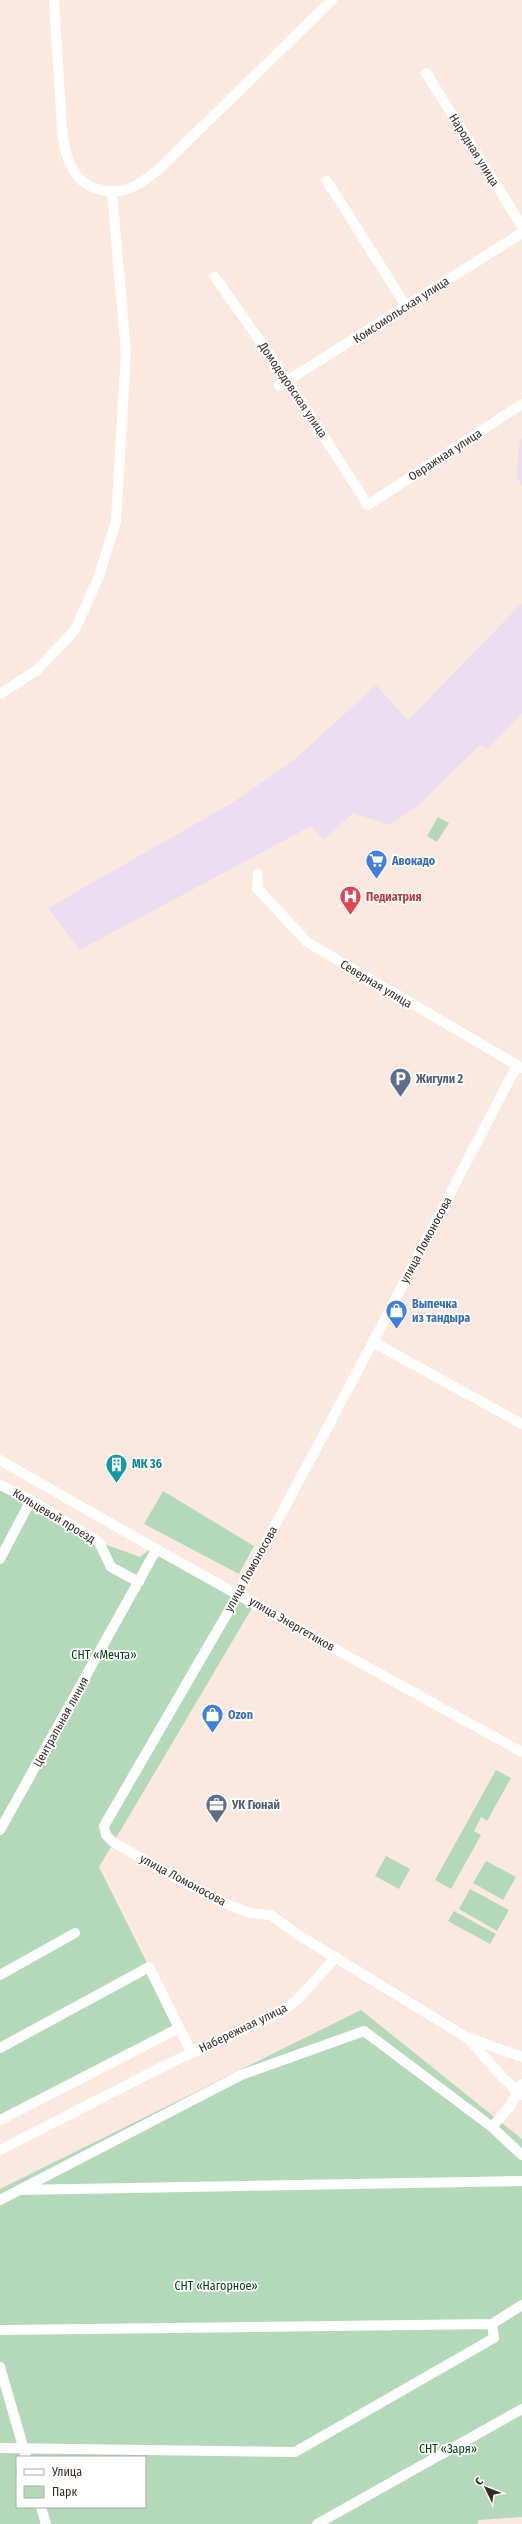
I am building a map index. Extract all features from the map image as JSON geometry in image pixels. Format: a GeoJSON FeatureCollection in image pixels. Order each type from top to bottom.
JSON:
{"type":"FeatureCollection","features":[{"type":"Feature","properties":{"kind":"street"},"geometry":{"type":"LineString","coordinates":[[54,0],[62,128],[67,156],[75,173],[81,180],[93,188],[112,192],[133,188],[159,169],[332,0]]}},
{"type":"Feature","properties":{"kind":"street","name":"Народная улица"},"geometry":{"type":"LineString","coordinates":[[426,73],[522,226]]}},
{"type":"Feature","properties":{"kind":"street"},"geometry":{"type":"LineString","coordinates":[[327,181],[406,306]]}},
{"type":"Feature","properties":{"kind":"street"},"geometry":{"type":"LineString","coordinates":[[0,694],[37,670],[75,630],[99,576],[116,521],[126,353],[112,192]]}},
{"type":"Feature","properties":{"kind":"street","name":"Комсомольская улица"},"geometry":{"type":"LineString","coordinates":[[279,386],[288,382],[522,233]]}},
{"type":"Feature","properties":{"kind":"street","name":"Домодедовская улица"},"geometry":{"type":"LineString","coordinates":[[215,277],[288,382],[368,505]]}},
{"type":"Feature","properties":{"kind":"street","name":"Овражная улица"},"geometry":{"type":"LineString","coordinates":[[368,505],[522,404]]}},
{"type":"Feature","properties":{"kind":"street","name":"Северная улица"},"geometry":{"type":"LineString","coordinates":[[258,874],[257,888],[307,942],[519,1067]]}},
{"type":"Feature","properties":{"kind":"street","name":"улица Ломоносова"},"geometry":{"type":"LineString","coordinates":[[336,1957],[271,1915],[250,1913],[226,1904],[157,1868],[113,1842],[106,1835],[104,1826],[108,1816],[239,1593],[519,1067]]}},
{"type":"Feature","properties":{"kind":"street"},"geometry":{"type":"LineString","coordinates":[[373,1342],[522,1424]]}},
{"type":"Feature","properties":{"kind":"street","name":"улица Энергетиков"},"geometry":{"type":"LineString","coordinates":[[0,1460],[156,1550],[239,1593],[522,1752]]}},
{"type":"Feature","properties":{"kind":"street","name":"Кольцевой проезд"},"geometry":{"type":"LineString","coordinates":[[0,1484],[31,1500],[99,1542],[111,1567],[138,1582]]}},
{"type":"Feature","properties":{"kind":"street"},"geometry":{"type":"LineString","coordinates":[[0,1559],[31,1500]]}},
{"type":"Feature","properties":{"kind":"street","name":"Центральная линия"},"geometry":{"type":"LineString","coordinates":[[2,1824],[156,1550]]}},
{"type":"Feature","properties":{"kind":"street"},"geometry":{"type":"LineString","coordinates":[[0,1975],[75,1933]]}},
{"type":"Feature","properties":{"kind":"street"},"geometry":{"type":"LineString","coordinates":[[336,1957],[466,2037],[509,2051],[522,2057]]}},
{"type":"Feature","properties":{"kind":"street","name":"Набережная улица"},"geometry":{"type":"LineString","coordinates":[[0,2150],[192,2053],[290,2006],[336,1957]]}},
{"type":"Feature","properties":{"kind":"street"},"geometry":{"type":"LineString","coordinates":[[0,2048],[149,1967],[192,2053]]}},
{"type":"Feature","properties":{"kind":"street"},"geometry":{"type":"LineString","coordinates":[[0,2120],[179,2028]]}},
{"type":"Feature","properties":{"kind":"street"},"geometry":{"type":"LineString","coordinates":[[0,2200],[241,2075],[364,2031],[492,2127],[522,2155]]}},
{"type":"Feature","properties":{"kind":"street"},"geometry":{"type":"LineString","coordinates":[[466,2037],[496,2069],[521,2090],[510,2106],[492,2127]]}},
{"type":"Feature","properties":{"kind":"street"},"geometry":{"type":"LineString","coordinates":[[496,2069],[495,2060],[498,2056],[509,2051]]}},
{"type":"Feature","properties":{"kind":"street"},"geometry":{"type":"LineString","coordinates":[[17,2190],[522,2181]]}},
{"type":"Feature","properties":{"kind":"street"},"geometry":{"type":"LineString","coordinates":[[0,2330],[492,2324],[522,2304]]}},
{"type":"Feature","properties":{"kind":"street"},"geometry":{"type":"LineString","coordinates":[[0,2448],[25,2453],[295,2452],[494,2338],[492,2324]]}},
{"type":"Feature","properties":{"kind":"street"},"geometry":{"type":"LineString","coordinates":[[0,2367],[25,2453]]}},
{"type":"Feature","properties":{"kind":"street"},"geometry":{"type":"LineString","coordinates":[[317,2524],[522,2409]]}},
{"type":"Feature","properties":{"kind":"street"},"geometry":{"type":"LineString","coordinates":[[41,2508],[46,2524]]}},
{"type":"Feature","properties":{"kind":"shaded area"},"geometry":{"type":"Polygon","coordinates":[[[520,438],[522,439],[522,486],[516,477],[520,438]]]}},
{"type":"Feature","properties":{"kind":"shaded area"},"geometry":{"type":"Polygon","coordinates":[[[522,603],[522,713],[488,749],[480,745],[421,803],[390,825],[353,813],[324,840],[311,826],[80,950],[48,908],[232,803],[294,760],[376,685],[408,720],[522,603]]]}},
{"type":"Feature","properties":{"kind":"green space"},"geometry":{"type":"Polygon","coordinates":[[[438,817],[449,823],[437,842],[427,836],[438,817]]]}},
{"type":"Feature","properties":{"kind":"green space","name":"СНТ «Мечта»"},"geometry":{"type":"Polygon","coordinates":[[[0,1485],[99,1542],[140,1557],[154,1546],[255,1603],[99,1867],[181,2031],[0,2122],[0,1485]]]}},
{"type":"Feature","properties":{"kind":"green space"},"geometry":{"type":"Polygon","coordinates":[[[163,1491],[254,1546],[239,1574],[144,1524],[163,1491]]]}},
{"type":"Feature","properties":{"kind":"green space"},"geometry":{"type":"Polygon","coordinates":[[[496,1770],[511,1778],[487,1821],[481,1817],[474,1831],[481,1835],[451,1889],[435,1880],[496,1770]]]}},
{"type":"Feature","properties":{"kind":"green space"},"geometry":{"type":"Polygon","coordinates":[[[386,1856],[410,1869],[399,1889],[375,1876],[386,1856]]]}},
{"type":"Feature","properties":{"kind":"green space"},"geometry":{"type":"Polygon","coordinates":[[[486,1861],[516,1877],[503,1900],[473,1883],[486,1861]]]}},
{"type":"Feature","properties":{"kind":"green space"},"geometry":{"type":"Polygon","coordinates":[[[470,1889],[509,1910],[497,1931],[459,1909],[470,1889]]]}},
{"type":"Feature","properties":{"kind":"green space"},"geometry":{"type":"Polygon","coordinates":[[[454,1911],[496,1934],[490,1944],[448,1921],[454,1911]]]}},
{"type":"Feature","properties":{"kind":"green space","name":"СНТ «Нагорное»"},"geometry":{"type":"Polygon","coordinates":[[[361,2010],[522,2139],[522,2517],[479,2520],[477,2524],[0,2524],[0,2189],[361,2010]]]}},
{"type":"Feature","properties":{"kind":"place","name":"Авокадо"},"geometry":{"type":"Point","coordinates":[377,880]}},
{"type":"Feature","properties":{"kind":"place","name":"Педиатрия"},"geometry":{"type":"Point","coordinates":[350,916]}},
{"type":"Feature","properties":{"kind":"place","name":"Жигули 2"},"geometry":{"type":"Point","coordinates":[401,1098]}},
{"type":"Feature","properties":{"kind":"place","name":"Выпечка из тандыра"},"geometry":{"type":"Point","coordinates":[396,1330]}},
{"type":"Feature","properties":{"kind":"place","name":"МК 36"},"geometry":{"type":"Point","coordinates":[117,1484]}},
{"type":"Feature","properties":{"kind":"place","name":"Ozon"},"geometry":{"type":"Point","coordinates":[212,1734]}},
{"type":"Feature","properties":{"kind":"place","name":"УК Гюнай"},"geometry":{"type":"Point","coordinates":[217,1824]}},
{"type":"Feature","properties":{"kind":"park label","name":"СНТ «Заря»"},"geometry":{"type":"Point","coordinates":[448,2449]}}]}
